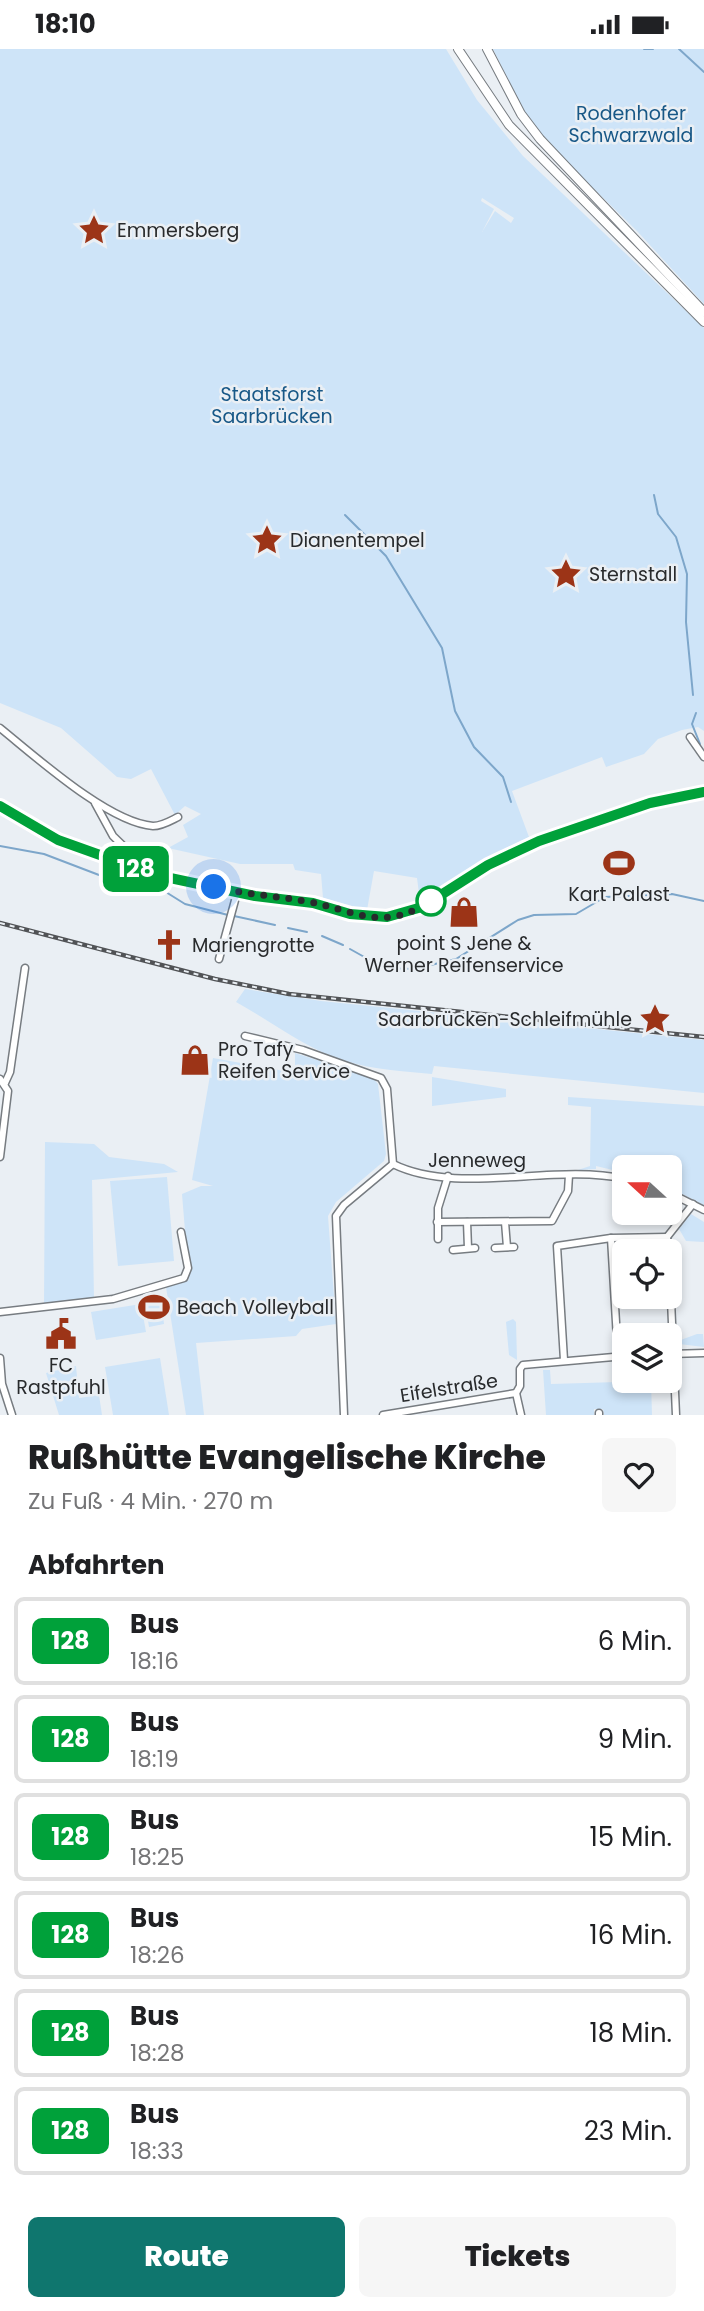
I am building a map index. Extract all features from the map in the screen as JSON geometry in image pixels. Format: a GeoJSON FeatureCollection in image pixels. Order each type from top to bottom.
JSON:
{"type":"FeatureCollection","features":[{"type":"Feature","properties":{"kind":"main road"},"geometry":{"type":"LineString","coordinates":[[458,49],[509,125],[704,322]]}},
{"type":"Feature","properties":{"kind":"main road"},"geometry":{"type":"LineString","coordinates":[[487,49],[521,114],[540,139],[704,312]]}},
{"type":"Feature","properties":{"kind":"main road"},"geometry":{"type":"LineString","coordinates":[[0,806],[58,840],[147,872],[237,893],[313,903],[344,913],[374,917],[399,915],[417,909],[488,865],[539,841],[650,803],[704,792]]}},
{"type":"Feature","properties":{"kind":"street"},"geometry":{"type":"LineString","coordinates":[[0,728],[94,801],[126,819],[152,825],[178,817]]}},
{"type":"Feature","properties":{"kind":"street"},"geometry":{"type":"LineString","coordinates":[[690,737],[704,757]]}},
{"type":"Feature","properties":{"kind":"street"},"geometry":{"type":"LineString","coordinates":[[94,801],[113,836],[147,872]]}},
{"type":"Feature","properties":{"kind":"street"},"geometry":{"type":"LineString","coordinates":[[219,959],[237,893]]}},
{"type":"Feature","properties":{"kind":"street"},"geometry":{"type":"LineString","coordinates":[[0,1157],[7,1100],[3,1081],[10,1072],[25,968]]}},
{"type":"Feature","properties":{"kind":"street"},"geometry":{"type":"LineString","coordinates":[[245,1035],[303,1050],[381,1078],[387,1089],[393,1164],[344,1205],[336,1216],[344,1415]]}},
{"type":"Feature","properties":{"kind":"street","name":"Jenneweg"},"geometry":{"type":"LineString","coordinates":[[393,1164],[421,1176],[597,1173],[612,1176]]}},
{"type":"Feature","properties":{"kind":"street"},"geometry":{"type":"LineString","coordinates":[[437,1222],[555,1220],[569,1188],[569,1175]]}},
{"type":"Feature","properties":{"kind":"street"},"geometry":{"type":"LineString","coordinates":[[438,1239],[438,1208],[448,1176]]}},
{"type":"Feature","properties":{"kind":"street"},"geometry":{"type":"LineString","coordinates":[[682,1199],[704,1210]]}},
{"type":"Feature","properties":{"kind":"street"},"geometry":{"type":"LineString","coordinates":[[564,1360],[555,1248],[611,1238],[667,1237],[693,1204]]}},
{"type":"Feature","properties":{"kind":"street"},"geometry":{"type":"LineString","coordinates":[[453,1250],[472,1248],[467,1222]]}},
{"type":"Feature","properties":{"kind":"street"},"geometry":{"type":"LineString","coordinates":[[495,1248],[510,1247],[505,1222]]}},
{"type":"Feature","properties":{"kind":"street"},"geometry":{"type":"LineString","coordinates":[[0,1313],[113,1299],[184,1278],[188,1268],[181,1232]]}},
{"type":"Feature","properties":{"kind":"street"},"geometry":{"type":"LineString","coordinates":[[611,1238],[618,1323]]}},
{"type":"Feature","properties":{"kind":"street"},"geometry":{"type":"LineString","coordinates":[[682,1354],[704,1353]]}},
{"type":"Feature","properties":{"kind":"street"},"geometry":{"type":"LineString","coordinates":[[521,1415],[517,1391],[521,1366],[612,1357]]}},
{"type":"Feature","properties":{"kind":"street"},"geometry":{"type":"LineString","coordinates":[[0,1359],[1,1385],[12,1415]]}},
{"type":"Feature","properties":{"kind":"street","name":"Eifelstraße"},"geometry":{"type":"LineString","coordinates":[[383,1415],[517,1391]]}},
{"type":"Feature","properties":{"kind":"street"},"geometry":{"type":"LineString","coordinates":[[675,1393],[676,1415]]}},
{"type":"Feature","properties":{"kind":"street"},"geometry":{"type":"LineString","coordinates":[[439,1406],[441,1415]]}},
{"type":"Feature","properties":{"kind":"green space","name":"Staatsforst Saarbrücken"},"geometry":{"type":"Polygon","coordinates":[[[0,49],[446,49],[477,100],[523,156],[704,328],[704,731],[698,727],[682,730],[658,739],[644,754],[606,767],[602,757],[512,791],[529,837],[482,860],[420,901],[417,878],[374,871],[367,910],[323,898],[321,874],[295,870],[293,864],[240,864],[168,848],[188,837],[183,825],[201,814],[185,806],[175,815],[151,769],[131,779],[117,777],[61,728],[0,703],[0,49]],[[482,198],[481,201],[494,209],[482,232],[495,211],[511,223],[514,218],[482,198]]]}},
{"type":"Feature","properties":{"kind":"green space","name":"Rodenhofer Schwarzwald"},"geometry":{"type":"Polygon","coordinates":[[[493,49],[704,49],[704,304],[637,231],[551,147],[523,110],[493,49]]]}},
{"type":"Feature","properties":{"kind":"green space"},"geometry":{"type":"Polygon","coordinates":[[[245,989],[321,1001],[704,1040],[704,1093],[434,1066],[432,1074],[357,1064],[317,1050],[236,1002],[245,989]]]}},
{"type":"Feature","properties":{"kind":"green space"},"geometry":{"type":"Polygon","coordinates":[[[295,1053],[373,1078],[378,1084],[386,1154],[384,1161],[336,1202],[328,1216],[336,1324],[302,1329],[296,1336],[196,1343],[204,1415],[186,1415],[166,1287],[189,1280],[182,1194],[201,1186],[213,1186],[192,1180],[213,1058],[295,1073],[295,1053]]]}},
{"type":"Feature","properties":{"kind":"green space"},"geometry":{"type":"Polygon","coordinates":[[[432,1077],[506,1089],[506,1097],[432,1106],[432,1077]]]}},
{"type":"Feature","properties":{"kind":"green space"},"geometry":{"type":"Polygon","coordinates":[[[568,1097],[704,1106],[704,1205],[682,1194],[682,1155],[612,1155],[612,1170],[596,1166],[596,1169],[578,1170],[590,1166],[591,1107],[568,1105],[568,1097]]]}},
{"type":"Feature","properties":{"kind":"green space"},"geometry":{"type":"Polygon","coordinates":[[[45,1142],[94,1144],[109,1157],[164,1164],[178,1172],[92,1180],[94,1300],[44,1307],[45,1142]]]}},
{"type":"Feature","properties":{"kind":"green space"},"geometry":{"type":"Polygon","coordinates":[[[167,1177],[174,1261],[118,1266],[110,1181],[167,1177]]]}},
{"type":"Feature","properties":{"kind":"green space"},"geometry":{"type":"Polygon","coordinates":[[[691,1214],[704,1222],[704,1242],[686,1241],[679,1229],[691,1214]]]}},
{"type":"Feature","properties":{"kind":"green space","name":"Beach Volleyball"},"geometry":{"type":"Polygon","coordinates":[[[161,1299],[164,1324],[149,1327],[145,1302],[161,1299]]]}},
{"type":"Feature","properties":{"kind":"green space"},"geometry":{"type":"Polygon","coordinates":[[[141,1304],[146,1332],[96,1340],[91,1312],[141,1304]]]}},
{"type":"Feature","properties":{"kind":"green space"},"geometry":{"type":"Polygon","coordinates":[[[513,1319],[516,1322],[517,1360],[509,1355],[506,1322],[513,1319]]]}},
{"type":"Feature","properties":{"kind":"green space"},"geometry":{"type":"Polygon","coordinates":[[[703,1334],[704,1347],[682,1344],[682,1340],[703,1334]]]}},
{"type":"Feature","properties":{"kind":"green space"},"geometry":{"type":"Polygon","coordinates":[[[160,1358],[169,1415],[113,1415],[105,1367],[160,1358]]]}},
{"type":"Feature","properties":{"kind":"green space"},"geometry":{"type":"Polygon","coordinates":[[[76,1366],[79,1398],[99,1395],[102,1415],[59,1415],[46,1373],[76,1366]]]}},
{"type":"Feature","properties":{"kind":"green space"},"geometry":{"type":"Polygon","coordinates":[[[543,1370],[550,1370],[551,1384],[612,1382],[612,1393],[651,1393],[652,1415],[604,1415],[603,1409],[594,1409],[594,1415],[546,1415],[543,1370]]]}},
{"type":"Feature","properties":{"kind":"waterway"},"geometry":{"type":"LineString","coordinates":[[644,49],[653,49]]}},
{"type":"Feature","properties":{"kind":"waterway"},"geometry":{"type":"LineString","coordinates":[[679,49],[704,72]]}},
{"type":"Feature","properties":{"kind":"waterway"},"geometry":{"type":"LineString","coordinates":[[654,495],[658,514],[676,537],[687,574],[686,622],[693,695]]}},
{"type":"Feature","properties":{"kind":"waterway"},"geometry":{"type":"LineString","coordinates":[[345,515],[386,556],[442,648],[455,711],[474,747],[503,777],[511,802]]}},
{"type":"Feature","properties":{"kind":"waterway"},"geometry":{"type":"LineString","coordinates":[[696,713],[692,724],[700,744]]}},
{"type":"Feature","properties":{"kind":"waterway"},"geometry":{"type":"LineString","coordinates":[[0,846],[44,854],[99,875],[161,889],[185,904],[228,915]]}},
{"type":"Feature","properties":{"kind":"waterway"},"geometry":{"type":"LineString","coordinates":[[350,949],[384,968],[414,969],[456,959],[518,920],[534,915],[576,914],[605,897],[672,894],[704,901]]}},
{"type":"Feature","properties":{"kind":"waterway"},"geometry":{"type":"LineString","coordinates":[[234,916],[275,925]]}},
{"type":"Feature","properties":{"kind":"waterway"},"geometry":{"type":"LineString","coordinates":[[288,928],[307,932]]}},
{"type":"Feature","properties":{"kind":"waterway"},"geometry":{"type":"LineString","coordinates":[[322,936],[343,945]]}},
{"type":"Feature","properties":{"kind":"railway"},"geometry":{"type":"LineString","coordinates":[[0,923],[215,979],[289,994],[704,1037]]}},
{"type":"Feature","properties":{"kind":"bus line","name":"128"},"geometry":{"type":"LineString","coordinates":[[0,806],[58,840],[156,875],[255,896],[313,903],[344,913],[387,917],[422,907],[475,872],[539,841],[650,803],[704,792]]}},
{"type":"Feature","properties":{"kind":"place","name":"Emmersberg"},"geometry":{"type":"Point","coordinates":[94,230]}},
{"type":"Feature","properties":{"kind":"place","name":"Dianentempel"},"geometry":{"type":"Point","coordinates":[267,540]}},
{"type":"Feature","properties":{"kind":"place","name":"Sternstall"},"geometry":{"type":"Point","coordinates":[566,574]}},
{"type":"Feature","properties":{"kind":"place","name":"Kart Palast"},"geometry":{"type":"Point","coordinates":[619,863]}},
{"type":"Feature","properties":{"kind":"place","name":"point S Jene & Werner Reifenservice"},"geometry":{"type":"Point","coordinates":[464,912]}},
{"type":"Feature","properties":{"kind":"place","name":"Mariengrotte"},"geometry":{"type":"Point","coordinates":[169,945]}},
{"type":"Feature","properties":{"kind":"place","name":"Saarbrücken-Schleifmühle"},"geometry":{"type":"Point","coordinates":[655,1019]}},
{"type":"Feature","properties":{"kind":"place","name":"Pro Tafy Reifen Service"},"geometry":{"type":"Point","coordinates":[195,1060]}},
{"type":"Feature","properties":{"kind":"place","name":"Beach Volleyball"},"geometry":{"type":"Point","coordinates":[154,1307]}},
{"type":"Feature","properties":{"kind":"place","name":"FC Rastpfuhl"},"geometry":{"type":"Point","coordinates":[61,1334]}},
{"type":"Feature","properties":{"kind":"route"},"geometry":{"type":"LineString","coordinates":[[214,887],[255,896],[313,903],[344,913],[374,917],[399,915],[431,901]]}}]}
